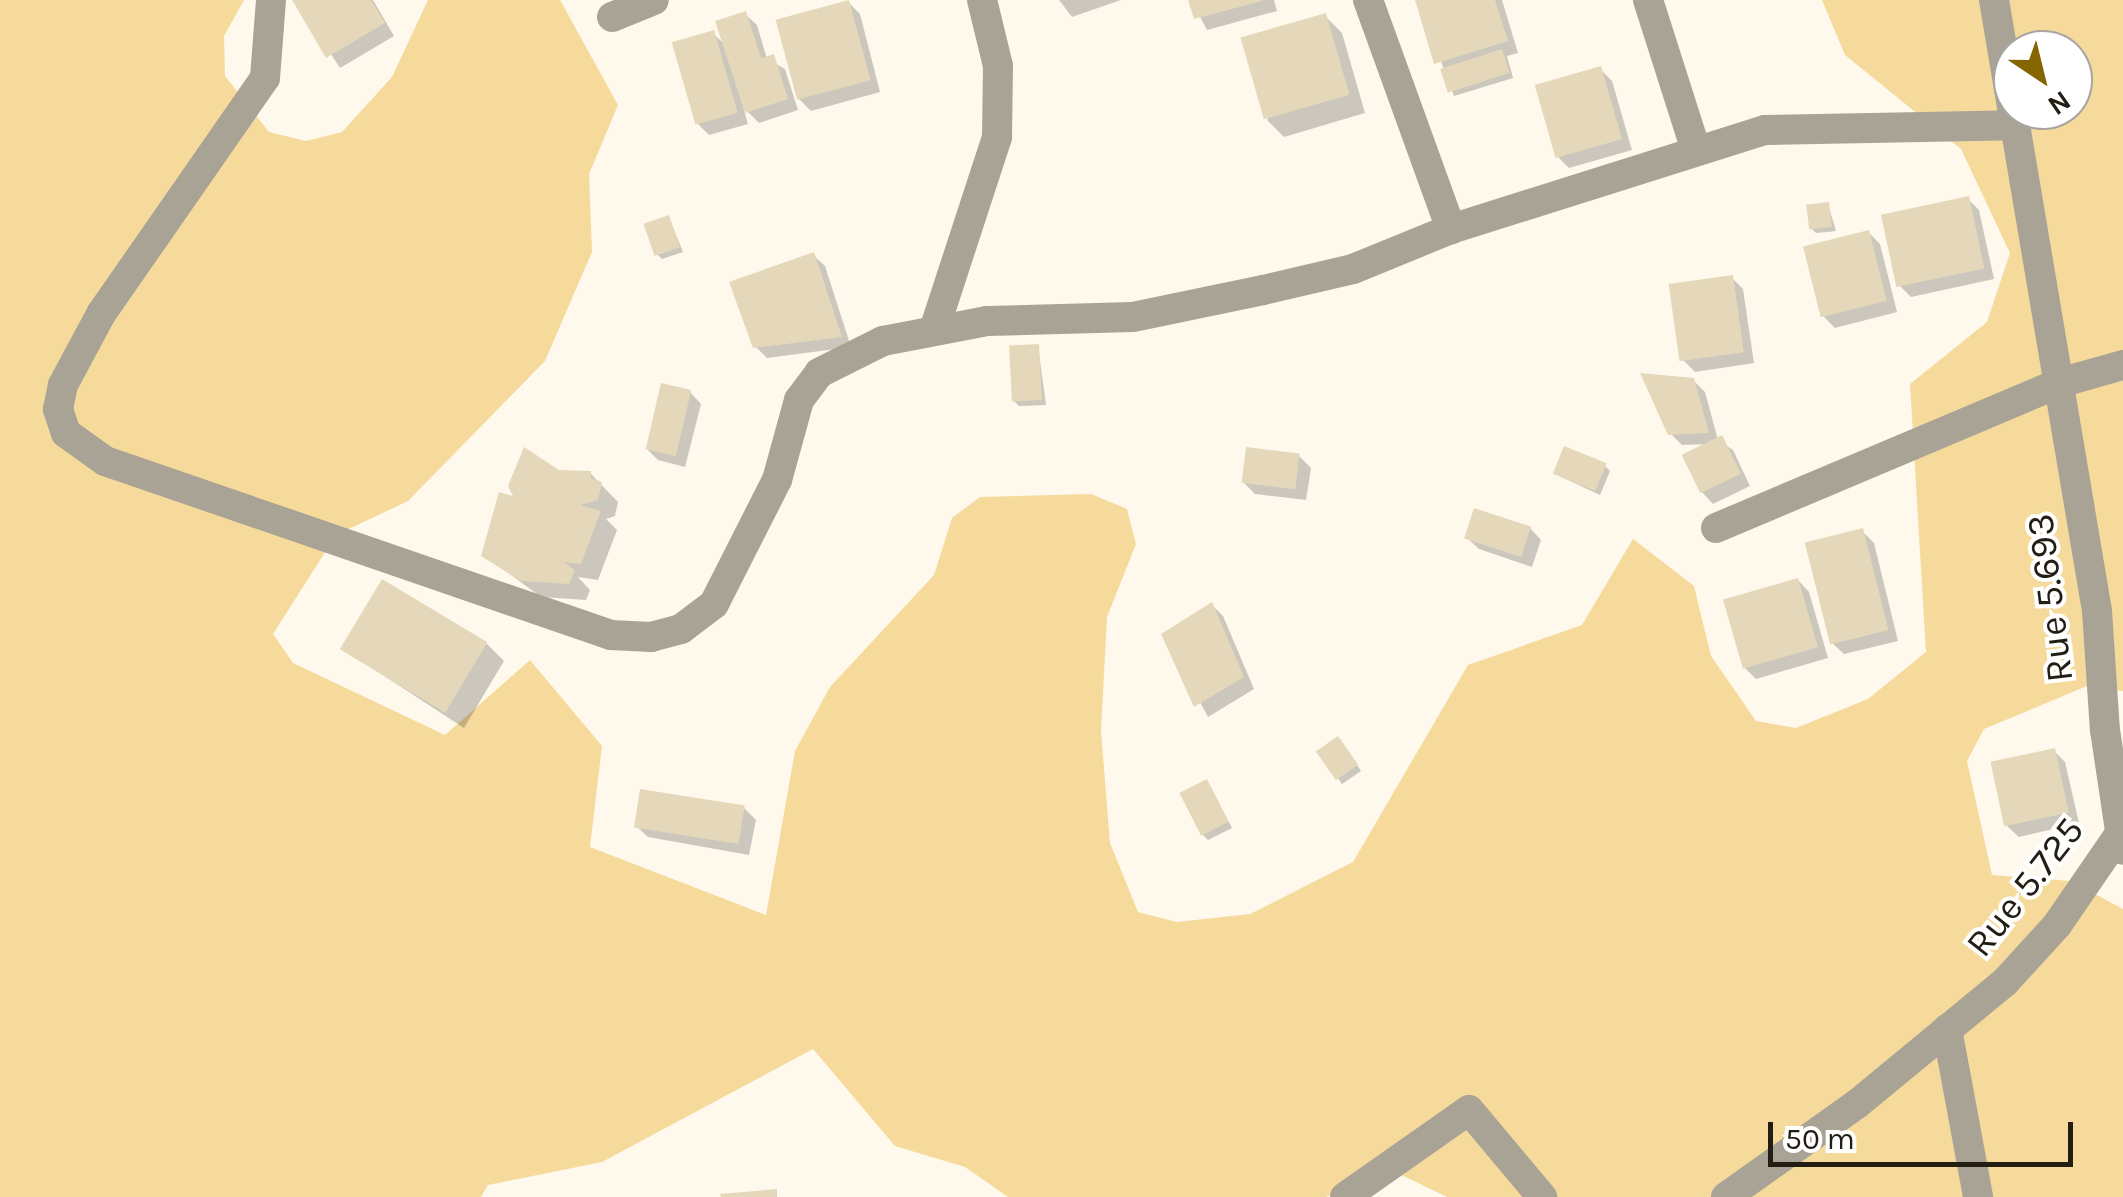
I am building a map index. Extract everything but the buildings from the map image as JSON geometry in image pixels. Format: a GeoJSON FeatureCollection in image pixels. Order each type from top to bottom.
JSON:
{"type":"FeatureCollection","features":[{"type":"Feature","properties":{"kind":"street"},"geometry":{"type":"LineString","coordinates":[[271,0],[266,78],[101,314],[63,384],[58,409],[66,434],[105,461],[612,635],[652,637],[680,629],[714,604],[738,566],[777,480],[800,400],[819,373],[847,354],[935,327],[1133,317],[1353,268],[1451,229],[1696,150],[1784,128],[1993,125]]}},
{"type":"Feature","properties":{"kind":"street"},"geometry":{"type":"LineString","coordinates":[[612,16],[654,0]]}},
{"type":"Feature","properties":{"kind":"street"},"geometry":{"type":"LineString","coordinates":[[935,327],[997,137],[998,66],[982,0]]}},
{"type":"Feature","properties":{"kind":"street"},"geometry":{"type":"LineString","coordinates":[[1368,0],[1451,229]]}},
{"type":"Feature","properties":{"kind":"street"},"geometry":{"type":"LineString","coordinates":[[1648,0],[1696,150]]}},
{"type":"Feature","properties":{"kind":"street","name":"Rue 5.693"},"geometry":{"type":"LineString","coordinates":[[1994,0],[1999,30]]}},
{"type":"Feature","properties":{"kind":"street","name":"Rue 5.693"},"geometry":{"type":"LineString","coordinates":[[2016,130],[2097,611],[2122,837]]}},
{"type":"Feature","properties":{"kind":"street"},"geometry":{"type":"LineString","coordinates":[[1716,528],[2059,383],[2123,365]]}},
{"type":"Feature","properties":{"kind":"street","name":"Rue 5.725"},"geometry":{"type":"LineString","coordinates":[[1726,1197],[1857,1104],[2005,982],[2056,925],[2122,837]]}},
{"type":"Feature","properties":{"kind":"street"},"geometry":{"type":"LineString","coordinates":[[1947,1029],[1978,1197]]}},
{"type":"Feature","properties":{"kind":"street"},"geometry":{"type":"LineString","coordinates":[[1344,1197],[1468,1110],[1542,1197]]}},
{"type":"Feature","properties":{"kind":"shaded area"},"geometry":{"type":"Polygon","coordinates":[[[0,0],[244,0],[224,36],[225,76],[269,132],[306,141],[342,132],[392,77],[428,0],[560,0],[618,105],[589,174],[592,252],[545,361],[408,501],[336,535],[273,634],[293,663],[445,735],[530,660],[602,746],[590,847],[766,915],[795,751],[830,687],[934,575],[952,518],[980,497],[1091,494],[1127,509],[1136,544],[1107,617],[1101,731],[1110,843],[1138,912],[1177,922],[1250,914],[1353,862],[1468,665],[1582,625],[1633,539],[1694,586],[1711,656],[1756,721],[1796,728],[1868,699],[1926,652],[1910,384],[1987,322],[2010,253],[1961,149],[1845,55],[1822,0],[2123,0],[2123,691],[2087,686],[1984,729],[1967,761],[1992,875],[2071,881],[2123,909],[2123,1197],[1447,1197],[1389,1169],[1326,1197],[1008,1197],[965,1167],[895,1146],[813,1049],[602,1162],[488,1185],[481,1197],[0,1197],[0,0]]]}}]}
